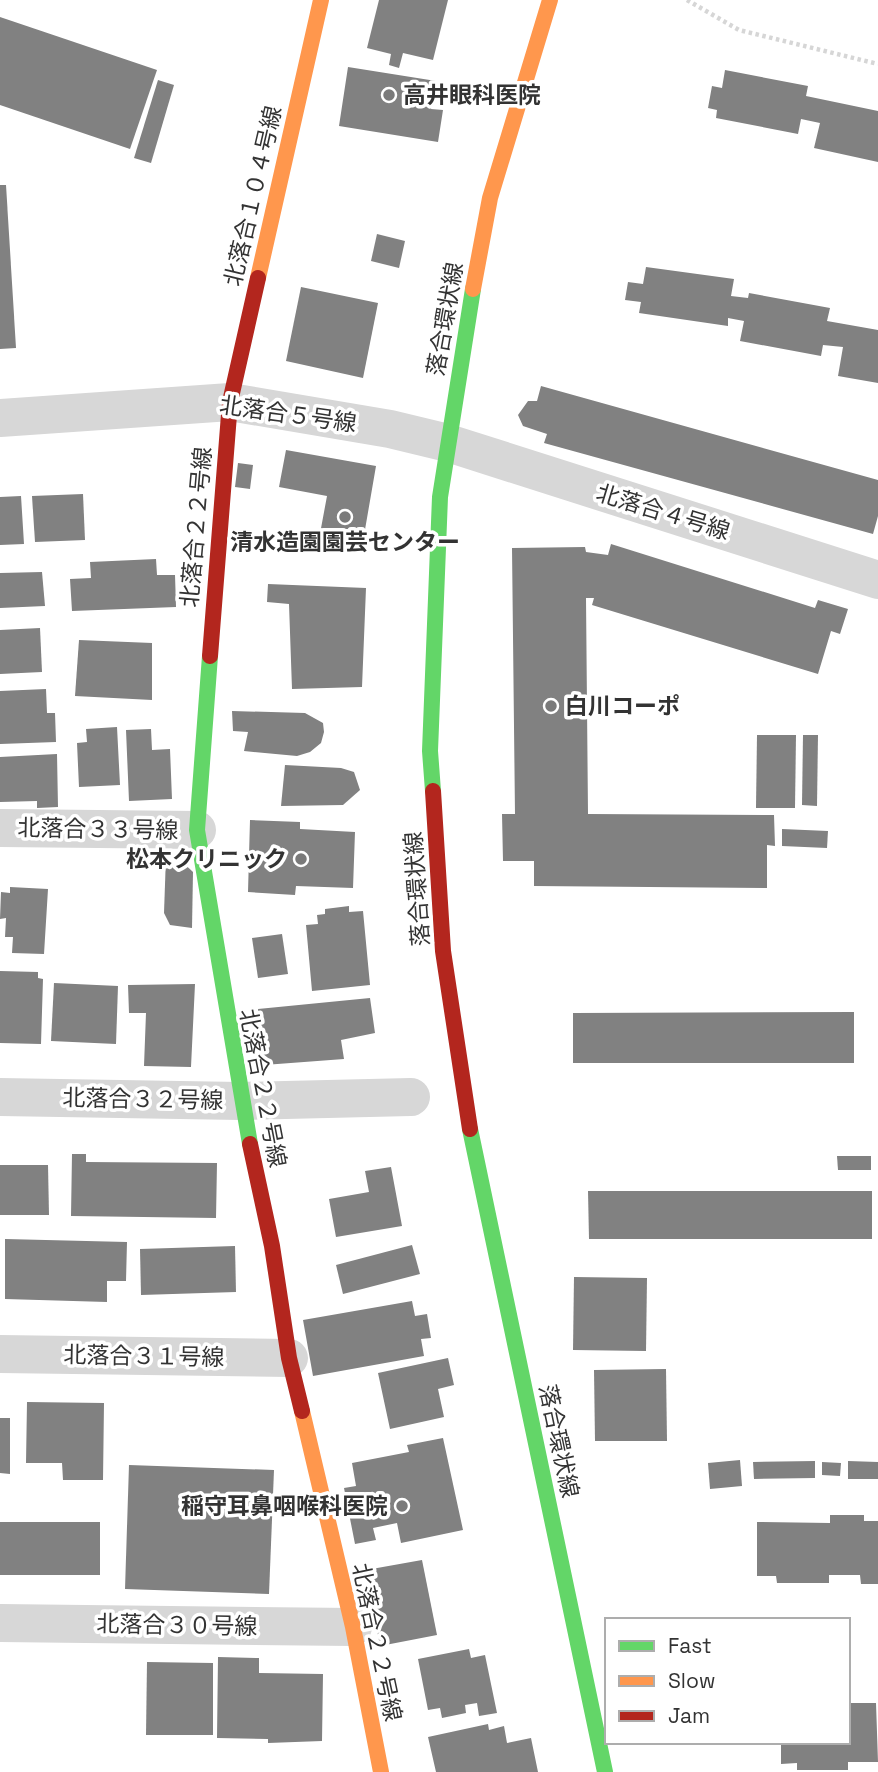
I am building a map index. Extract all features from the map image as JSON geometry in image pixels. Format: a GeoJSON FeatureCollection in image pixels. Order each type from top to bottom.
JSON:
{"type":"FeatureCollection","features":[{"type":"Feature","properties":{"kind":"street","name":"北落合１０４号線"},"geometry":{"type":"LineString","coordinates":[[230,402],[321,0]]}},
{"type":"Feature","properties":{"kind":"street","name":"落合環状線"},"geometry":{"type":"LineString","coordinates":[[550,0],[537,35],[490,198],[448,443],[440,497],[430,751],[443,951],[463,1095],[605,1772]]}},
{"type":"Feature","properties":{"kind":"street","name":"北落合５号線"},"geometry":{"type":"LineString","coordinates":[[0,418],[230,402],[390,429],[448,443]]}},
{"type":"Feature","properties":{"kind":"street","name":"北落合２２号線"},"geometry":{"type":"LineString","coordinates":[[230,402],[197,830],[240,1101],[272,1246],[289,1358],[353,1627],[381,1772]]}},
{"type":"Feature","properties":{"kind":"street","name":"北落合４号線"},"geometry":{"type":"LineString","coordinates":[[448,443],[878,580]]}},
{"type":"Feature","properties":{"kind":"street","name":"北落合３３号線"},"geometry":{"type":"LineString","coordinates":[[0,828],[197,830]]}},
{"type":"Feature","properties":{"kind":"street","name":"北落合３２号線"},"geometry":{"type":"LineString","coordinates":[[0,1097],[240,1101],[411,1097]]}},
{"type":"Feature","properties":{"kind":"street","name":"北落合３１号線"},"geometry":{"type":"LineString","coordinates":[[0,1354],[289,1358]]}},
{"type":"Feature","properties":{"kind":"street","name":"北落合３０号線"},"geometry":{"type":"LineString","coordinates":[[0,1623],[353,1627]]}},
{"type":"Feature","properties":{"kind":"path"},"geometry":{"type":"LineString","coordinates":[[687,0],[739,30],[878,64]]}},
{"type":"Feature","properties":{"kind":"building"},"geometry":{"type":"Polygon","coordinates":[[[379,0],[448,0],[433,60],[403,53],[399,68],[389,65],[391,54],[367,48],[379,0]]]}},
{"type":"Feature","properties":{"kind":"building"},"geometry":{"type":"Polygon","coordinates":[[[0,17],[157,70],[130,149],[0,105],[0,17]]]}},
{"type":"Feature","properties":{"kind":"building","name":"高井眼科医院"},"geometry":{"type":"Polygon","coordinates":[[[348,67],[436,81],[431,109],[443,110],[438,142],[339,126],[348,67]]]}},
{"type":"Feature","properties":{"kind":"building"},"geometry":{"type":"Polygon","coordinates":[[[725,70],[808,86],[806,96],[878,111],[878,162],[814,148],[820,123],[801,119],[798,134],[716,118],[717,110],[708,108],[712,86],[722,88],[725,70]]]}},
{"type":"Feature","properties":{"kind":"building"},"geometry":{"type":"Polygon","coordinates":[[[158,80],[174,85],[151,163],[134,158],[158,80]]]}},
{"type":"Feature","properties":{"kind":"building"},"geometry":{"type":"Polygon","coordinates":[[[0,185],[6,185],[16,348],[0,349],[0,185]]]}},
{"type":"Feature","properties":{"kind":"building"},"geometry":{"type":"Polygon","coordinates":[[[377,234],[405,241],[399,268],[371,261],[377,234]]]}},
{"type":"Feature","properties":{"kind":"building"},"geometry":{"type":"Polygon","coordinates":[[[646,267],[734,279],[731,296],[748,298],[749,293],[830,308],[827,321],[878,330],[878,383],[838,376],[843,347],[823,345],[821,356],[740,341],[744,321],[728,318],[728,326],[639,313],[641,302],[625,300],[628,282],[643,284],[646,267]]]}},
{"type":"Feature","properties":{"kind":"building"},"geometry":{"type":"Polygon","coordinates":[[[301,287],[378,303],[363,378],[286,361],[301,287]]]}},
{"type":"Feature","properties":{"kind":"building"},"geometry":{"type":"Polygon","coordinates":[[[541,386],[878,480],[878,516],[873,534],[544,443],[547,434],[523,426],[518,415],[528,401],[537,401],[541,386]]]}},
{"type":"Feature","properties":{"kind":"building","name":"清水造園園芸センター"},"geometry":{"type":"Polygon","coordinates":[[[286,450],[376,466],[362,547],[319,539],[327,496],[279,487],[286,450]]]}},
{"type":"Feature","properties":{"kind":"building"},"geometry":{"type":"Polygon","coordinates":[[[238,463],[253,465],[250,489],[235,487],[238,463]]]}},
{"type":"Feature","properties":{"kind":"building"},"geometry":{"type":"Polygon","coordinates":[[[83,494],[85,540],[35,542],[32,496],[83,494]]]}},
{"type":"Feature","properties":{"kind":"building"},"geometry":{"type":"Polygon","coordinates":[[[21,496],[24,544],[0,545],[0,497],[21,496]]]}},
{"type":"Feature","properties":{"kind":"building","name":"白川コーポ"},"geometry":{"type":"Polygon","coordinates":[[[611,544],[815,608],[818,600],[848,609],[840,634],[831,631],[818,674],[592,605],[594,598],[586,598],[588,814],[774,815],[775,846],[767,845],[767,888],[534,886],[534,861],[503,861],[502,814],[515,814],[512,548],[585,547],[586,552],[608,555],[611,544]]]}},
{"type":"Feature","properties":{"kind":"building"},"geometry":{"type":"Polygon","coordinates":[[[156,559],[157,575],[175,575],[176,607],[72,611],[70,579],[91,578],[90,562],[156,559]]]}},
{"type":"Feature","properties":{"kind":"building"},"geometry":{"type":"Polygon","coordinates":[[[42,572],[45,606],[0,608],[0,573],[42,572]]]}},
{"type":"Feature","properties":{"kind":"building"},"geometry":{"type":"Polygon","coordinates":[[[268,584],[366,588],[362,687],[292,689],[289,604],[267,602],[268,584]]]}},
{"type":"Feature","properties":{"kind":"building"},"geometry":{"type":"Polygon","coordinates":[[[40,628],[42,672],[0,674],[0,630],[40,628]]]}},
{"type":"Feature","properties":{"kind":"building"},"geometry":{"type":"Polygon","coordinates":[[[79,640],[152,643],[152,700],[75,696],[79,640]]]}},
{"type":"Feature","properties":{"kind":"building"},"geometry":{"type":"Polygon","coordinates":[[[46,689],[47,713],[55,713],[56,742],[0,744],[0,691],[46,689]]]}},
{"type":"Feature","properties":{"kind":"building"},"geometry":{"type":"Polygon","coordinates":[[[232,711],[305,713],[323,723],[321,743],[310,752],[297,756],[244,751],[248,732],[233,731],[232,711]]]}},
{"type":"Feature","properties":{"kind":"building"},"geometry":{"type":"Polygon","coordinates":[[[117,727],[120,785],[79,787],[77,743],[87,742],[86,729],[117,727]]]}},
{"type":"Feature","properties":{"kind":"building"},"geometry":{"type":"Polygon","coordinates":[[[151,729],[152,750],[170,749],[172,799],[129,801],[126,730],[151,729]]]}},
{"type":"Feature","properties":{"kind":"building"},"geometry":{"type":"Polygon","coordinates":[[[757,735],[796,735],[795,808],[756,808],[757,735]]]}},
{"type":"Feature","properties":{"kind":"building"},"geometry":{"type":"Polygon","coordinates":[[[803,735],[818,735],[817,806],[802,805],[803,735]]]}},
{"type":"Feature","properties":{"kind":"building"},"geometry":{"type":"Polygon","coordinates":[[[57,754],[58,807],[37,808],[37,801],[0,802],[0,757],[57,754]]]}},
{"type":"Feature","properties":{"kind":"building"},"geometry":{"type":"Polygon","coordinates":[[[285,765],[341,768],[354,772],[360,790],[343,805],[281,806],[285,765]]]}},
{"type":"Feature","properties":{"kind":"building","name":"松本クリニック"},"geometry":{"type":"Polygon","coordinates":[[[250,820],[300,822],[300,829],[355,832],[353,888],[296,886],[295,895],[248,892],[250,820]]]}},
{"type":"Feature","properties":{"kind":"building"},"geometry":{"type":"Polygon","coordinates":[[[782,829],[828,831],[827,848],[782,846],[782,829]]]}},
{"type":"Feature","properties":{"kind":"building"},"geometry":{"type":"Polygon","coordinates":[[[166,856],[178,858],[193,872],[192,928],[170,925],[164,913],[166,856]]]}},
{"type":"Feature","properties":{"kind":"building"},"geometry":{"type":"Polygon","coordinates":[[[10,887],[48,889],[44,954],[12,953],[13,937],[5,937],[6,918],[0,919],[1,892],[10,893],[10,887]]]}},
{"type":"Feature","properties":{"kind":"building"},"geometry":{"type":"Polygon","coordinates":[[[349,906],[349,912],[363,911],[370,985],[312,991],[306,925],[318,924],[317,915],[325,914],[325,909],[349,906]]]}},
{"type":"Feature","properties":{"kind":"building"},"geometry":{"type":"Polygon","coordinates":[[[282,934],[288,974],[258,978],[252,938],[282,934]]]}},
{"type":"Feature","properties":{"kind":"building"},"geometry":{"type":"Polygon","coordinates":[[[0,971],[38,972],[38,978],[43,979],[41,1044],[0,1043],[0,971]]]}},
{"type":"Feature","properties":{"kind":"building"},"geometry":{"type":"Polygon","coordinates":[[[54,983],[118,986],[116,1044],[51,1041],[54,983]]]}},
{"type":"Feature","properties":{"kind":"building"},"geometry":{"type":"Polygon","coordinates":[[[195,984],[191,1067],[144,1066],[146,1013],[129,1013],[128,985],[195,984]]]}},
{"type":"Feature","properties":{"kind":"building"},"geometry":{"type":"Polygon","coordinates":[[[370,998],[375,1033],[341,1040],[344,1059],[264,1065],[258,1009],[370,998]]]}},
{"type":"Feature","properties":{"kind":"building"},"geometry":{"type":"Polygon","coordinates":[[[854,1012],[854,1063],[573,1063],[573,1013],[854,1012]]]}},
{"type":"Feature","properties":{"kind":"building"},"geometry":{"type":"Polygon","coordinates":[[[72,1154],[86,1154],[86,1162],[217,1163],[216,1218],[71,1216],[72,1154]]]}},
{"type":"Feature","properties":{"kind":"building"},"geometry":{"type":"Polygon","coordinates":[[[837,1156],[871,1156],[871,1170],[838,1170],[837,1156]]]}},
{"type":"Feature","properties":{"kind":"building"},"geometry":{"type":"Polygon","coordinates":[[[0,1165],[48,1165],[49,1215],[0,1215],[0,1165]]]}},
{"type":"Feature","properties":{"kind":"building"},"geometry":{"type":"Polygon","coordinates":[[[391,1167],[402,1226],[336,1237],[329,1199],[369,1192],[365,1171],[391,1167]]]}},
{"type":"Feature","properties":{"kind":"building"},"geometry":{"type":"Polygon","coordinates":[[[588,1191],[872,1191],[872,1239],[589,1239],[588,1191]]]}},
{"type":"Feature","properties":{"kind":"building"},"geometry":{"type":"Polygon","coordinates":[[[5,1239],[127,1242],[126,1281],[107,1281],[107,1302],[5,1299],[5,1239]]]}},
{"type":"Feature","properties":{"kind":"building"},"geometry":{"type":"Polygon","coordinates":[[[412,1245],[420,1274],[343,1294],[336,1265],[412,1245]]]}},
{"type":"Feature","properties":{"kind":"building"},"geometry":{"type":"Polygon","coordinates":[[[235,1246],[236,1292],[141,1295],[140,1249],[235,1246]]]}},
{"type":"Feature","properties":{"kind":"building"},"geometry":{"type":"Polygon","coordinates":[[[574,1277],[647,1278],[646,1351],[573,1350],[574,1277]]]}},
{"type":"Feature","properties":{"kind":"building"},"geometry":{"type":"Polygon","coordinates":[[[412,1301],[415,1316],[427,1314],[431,1338],[421,1339],[424,1356],[313,1376],[303,1320],[412,1301]]]}},
{"type":"Feature","properties":{"kind":"building"},"geometry":{"type":"Polygon","coordinates":[[[448,1358],[454,1385],[438,1389],[444,1417],[390,1429],[378,1373],[448,1358]]]}},
{"type":"Feature","properties":{"kind":"building"},"geometry":{"type":"Polygon","coordinates":[[[666,1369],[667,1441],[595,1441],[594,1370],[666,1369]]]}},
{"type":"Feature","properties":{"kind":"building"},"geometry":{"type":"Polygon","coordinates":[[[27,1402],[104,1403],[103,1480],[63,1480],[62,1463],[26,1463],[27,1402]]]}},
{"type":"Feature","properties":{"kind":"building"},"geometry":{"type":"Polygon","coordinates":[[[0,1418],[10,1418],[10,1474],[0,1473],[0,1418]]]}},
{"type":"Feature","properties":{"kind":"building","name":"稲守耳鼻咽喉科医院"},"geometry":{"type":"Polygon","coordinates":[[[443,1438],[463,1530],[401,1543],[397,1523],[373,1528],[376,1540],[355,1544],[344,1488],[356,1486],[352,1463],[409,1452],[407,1445],[443,1438]]]}},
{"type":"Feature","properties":{"kind":"building"},"geometry":{"type":"Polygon","coordinates":[[[740,1460],[742,1486],[710,1489],[708,1463],[740,1460]]]}},
{"type":"Feature","properties":{"kind":"building"},"geometry":{"type":"Polygon","coordinates":[[[815,1461],[815,1478],[754,1479],[753,1462],[815,1461]]]}},
{"type":"Feature","properties":{"kind":"building"},"geometry":{"type":"Polygon","coordinates":[[[848,1461],[878,1462],[878,1479],[848,1479],[848,1461]]]}},
{"type":"Feature","properties":{"kind":"building"},"geometry":{"type":"Polygon","coordinates":[[[822,1462],[841,1463],[840,1476],[822,1475],[822,1462]]]}},
{"type":"Feature","properties":{"kind":"building"},"geometry":{"type":"Polygon","coordinates":[[[129,1465],[274,1470],[269,1594],[125,1589],[129,1465]]]}},
{"type":"Feature","properties":{"kind":"building"},"geometry":{"type":"Polygon","coordinates":[[[830,1515],[864,1515],[864,1521],[878,1521],[878,1584],[861,1584],[860,1575],[829,1575],[829,1583],[777,1583],[776,1576],[757,1576],[757,1522],[830,1523],[830,1515]]]}},
{"type":"Feature","properties":{"kind":"building"},"geometry":{"type":"Polygon","coordinates":[[[0,1522],[100,1522],[100,1575],[0,1575],[0,1522]]]}},
{"type":"Feature","properties":{"kind":"building"},"geometry":{"type":"Polygon","coordinates":[[[422,1560],[437,1635],[380,1646],[366,1570],[422,1560]]]}},
{"type":"Feature","properties":{"kind":"building"},"geometry":{"type":"Polygon","coordinates":[[[469,1649],[471,1658],[485,1655],[497,1713],[479,1716],[477,1703],[465,1705],[466,1713],[442,1718],[440,1708],[428,1710],[418,1659],[469,1649]]]}},
{"type":"Feature","properties":{"kind":"building"},"geometry":{"type":"Polygon","coordinates":[[[218,1657],[259,1658],[259,1673],[323,1674],[322,1741],[268,1743],[268,1739],[217,1738],[218,1657]]]}},
{"type":"Feature","properties":{"kind":"building"},"geometry":{"type":"Polygon","coordinates":[[[147,1662],[213,1663],[213,1735],[146,1735],[147,1662]]]}},
{"type":"Feature","properties":{"kind":"building"},"geometry":{"type":"Polygon","coordinates":[[[850,1703],[876,1703],[878,1762],[848,1762],[848,1770],[797,1770],[797,1763],[781,1764],[781,1744],[850,1744],[850,1703]]]}},
{"type":"Feature","properties":{"kind":"building"},"geometry":{"type":"Polygon","coordinates":[[[488,1724],[489,1730],[504,1726],[507,1743],[531,1738],[538,1772],[436,1772],[428,1737],[488,1724]]]}},
{"type":"Feature","properties":{"kind":"traffic: fast"},"geometry":{"type":"LineString","coordinates":[[433,791],[430,751],[440,497],[473,289]]}},
{"type":"Feature","properties":{"kind":"traffic: fast"},"geometry":{"type":"LineString","coordinates":[[210,656],[197,830],[250,1144]]}},
{"type":"Feature","properties":{"kind":"traffic: fast"},"geometry":{"type":"LineString","coordinates":[[470,1129],[605,1772]]}},
{"type":"Feature","properties":{"kind":"traffic: slow"},"geometry":{"type":"LineString","coordinates":[[258,278],[321,0]]}},
{"type":"Feature","properties":{"kind":"traffic: slow"},"geometry":{"type":"LineString","coordinates":[[473,289],[490,198],[550,0]]}},
{"type":"Feature","properties":{"kind":"traffic: slow"},"geometry":{"type":"LineString","coordinates":[[302,1411],[353,1627],[381,1772]]}},
{"type":"Feature","properties":{"kind":"traffic: jam"},"geometry":{"type":"LineString","coordinates":[[210,656],[230,402],[258,278]]}},
{"type":"Feature","properties":{"kind":"traffic: jam"},"geometry":{"type":"LineString","coordinates":[[433,791],[443,951],[470,1129]]}},
{"type":"Feature","properties":{"kind":"traffic: jam"},"geometry":{"type":"LineString","coordinates":[[250,1144],[272,1246],[289,1358],[302,1411]]}},
{"type":"Feature","properties":{"kind":"place","name":"高井眼科医院"},"geometry":{"type":"Point","coordinates":[389,95]}},
{"type":"Feature","properties":{"kind":"place","name":"清水造園園芸センター"},"geometry":{"type":"Point","coordinates":[345,517]}},
{"type":"Feature","properties":{"kind":"place","name":"白川コーポ"},"geometry":{"type":"Point","coordinates":[551,706]}},
{"type":"Feature","properties":{"kind":"place","name":"松本クリニック"},"geometry":{"type":"Point","coordinates":[301,859]}},
{"type":"Feature","properties":{"kind":"place","name":"稲守耳鼻咽喉科医院"},"geometry":{"type":"Point","coordinates":[402,1506]}}]}
